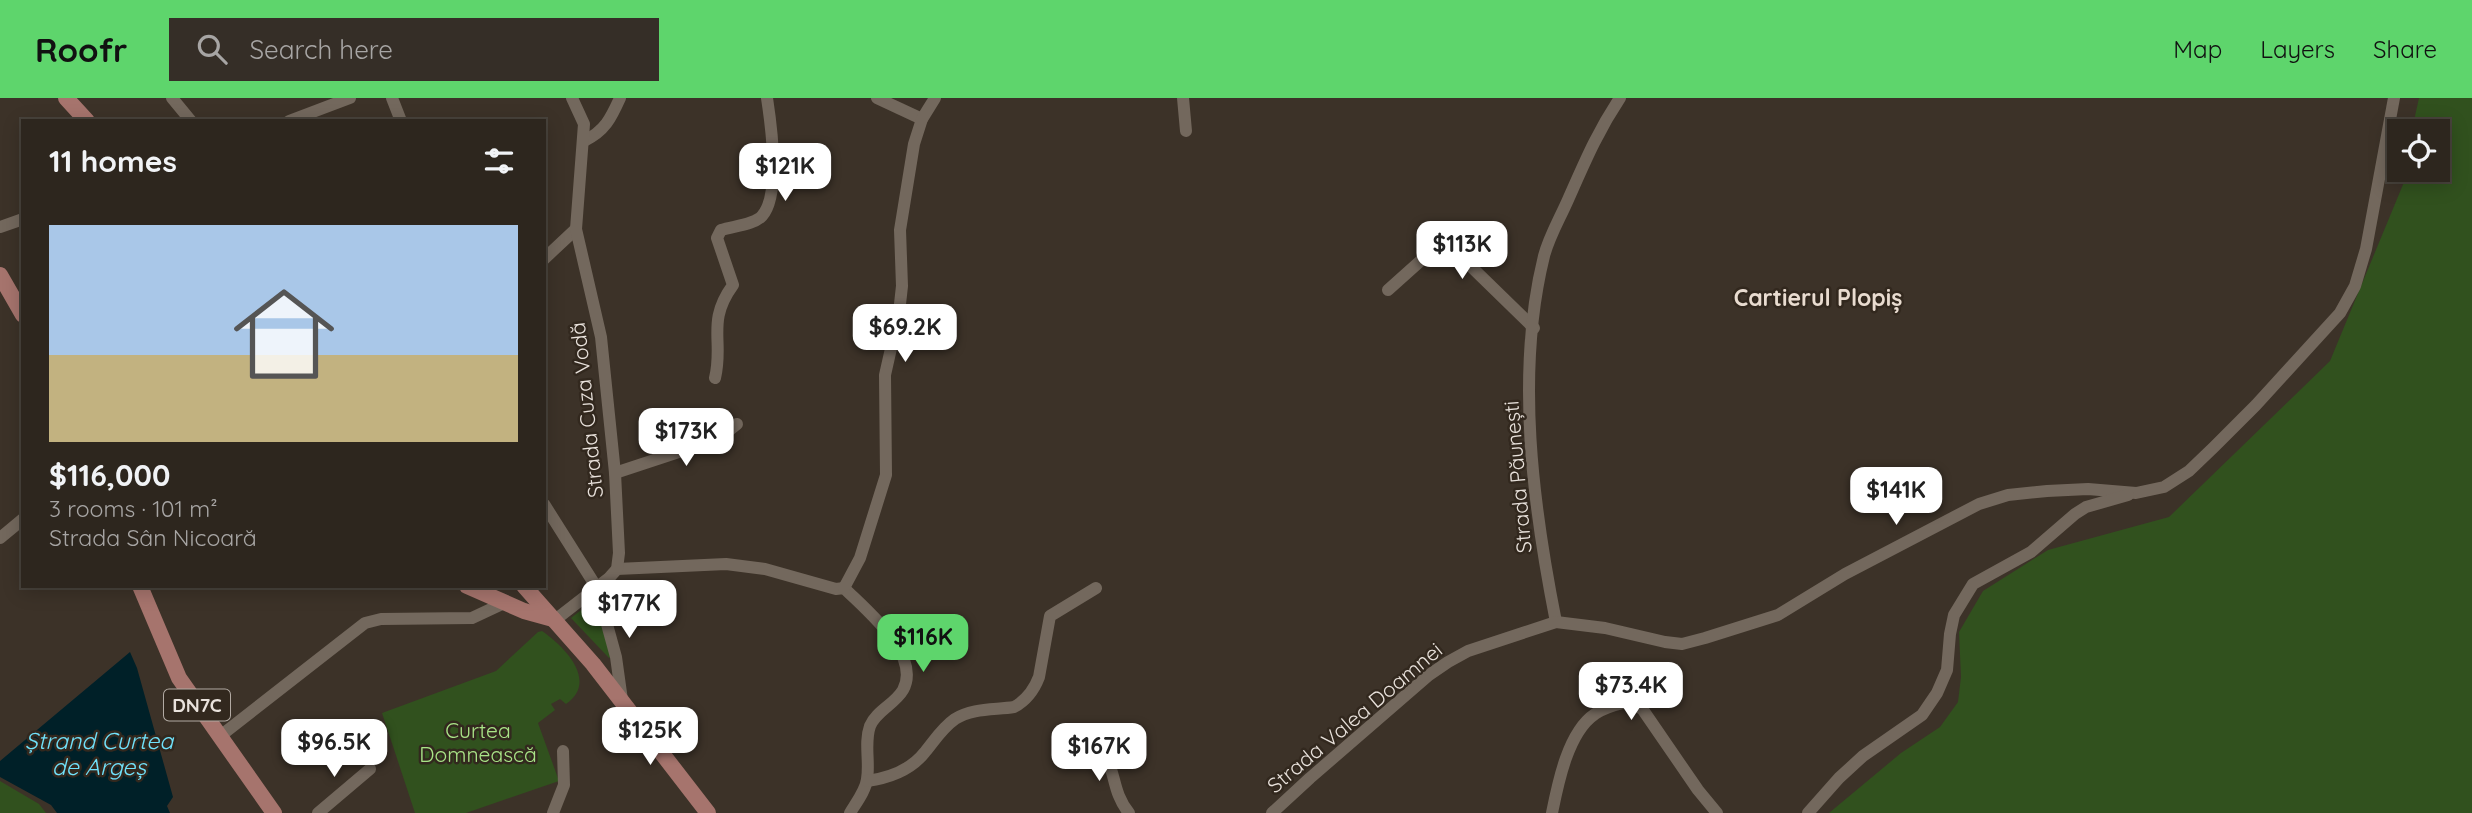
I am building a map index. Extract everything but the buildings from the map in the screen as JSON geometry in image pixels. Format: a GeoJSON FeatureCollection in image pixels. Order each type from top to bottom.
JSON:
{"type":"FeatureCollection","features":[{"type":"Feature","properties":{"kind":"main road"},"geometry":{"type":"LineString","coordinates":[[66,98],[85,119]]}},
{"type":"Feature","properties":{"kind":"main road"},"geometry":{"type":"LineString","coordinates":[[0,275],[21,312]]}},
{"type":"Feature","properties":{"kind":"main road","name":"DN7C"},"geometry":{"type":"LineString","coordinates":[[141,588],[179,678],[274,813]]}},
{"type":"Feature","properties":{"kind":"main road"},"geometry":{"type":"LineString","coordinates":[[471,588],[504,603],[555,620]]}},
{"type":"Feature","properties":{"kind":"main road"},"geometry":{"type":"LineString","coordinates":[[526,588],[622,700],[708,813]]}},
{"type":"Feature","properties":{"kind":"street"},"geometry":{"type":"LineString","coordinates":[[172,98],[189,119]]}},
{"type":"Feature","properties":{"kind":"street"},"geometry":{"type":"LineString","coordinates":[[294,119],[351,98]]}},
{"type":"Feature","properties":{"kind":"street"},"geometry":{"type":"LineString","coordinates":[[392,98],[400,119]]}},
{"type":"Feature","properties":{"kind":"street","name":"Strada Cuza Vodă"},"geometry":{"type":"LineString","coordinates":[[572,98],[584,124],[576,229],[598,320],[615,473],[617,569]]}},
{"type":"Feature","properties":{"kind":"street"},"geometry":{"type":"LineString","coordinates":[[584,141],[596,135],[608,123],[620,98]]}},
{"type":"Feature","properties":{"kind":"street"},"geometry":{"type":"LineString","coordinates":[[715,378],[719,362],[716,330],[719,311],[733,285],[717,238],[722,230],[757,219],[766,210],[772,173],[767,98]]}},
{"type":"Feature","properties":{"kind":"street"},"geometry":{"type":"LineString","coordinates":[[877,98],[922,119]]}},
{"type":"Feature","properties":{"kind":"street"},"geometry":{"type":"LineString","coordinates":[[844,588],[860,558],[886,475],[885,375],[899,313],[902,286],[900,252],[903,210],[914,144],[922,119],[935,98]]}},
{"type":"Feature","properties":{"kind":"street"},"geometry":{"type":"LineString","coordinates":[[1182,98],[1186,131]]}},
{"type":"Feature","properties":{"kind":"street","name":"Strada Păunești"},"geometry":{"type":"LineString","coordinates":[[1556,622],[1541,546],[1529,400],[1534,328],[1544,254],[1552,232],[1592,144],[1620,98]]}},
{"type":"Feature","properties":{"kind":"street","name":"Strada Valea Doamnei"},"geometry":{"type":"LineString","coordinates":[[1808,813],[1863,756],[1922,715],[1937,693],[1947,670],[1954,615],[1973,584],[2031,552],[2086,507],[2164,487],[2189,471],[2256,405],[2340,313],[2355,286],[2367,249],[2394,98]]}},
{"type":"Feature","properties":{"kind":"street"},"geometry":{"type":"LineString","coordinates":[[0,227],[21,220]]}},
{"type":"Feature","properties":{"kind":"street"},"geometry":{"type":"LineString","coordinates":[[546,256],[576,229]]}},
{"type":"Feature","properties":{"kind":"street"},"geometry":{"type":"LineString","coordinates":[[1388,290],[1436,247],[1445,244],[1534,328]]}},
{"type":"Feature","properties":{"kind":"street"},"geometry":{"type":"LineString","coordinates":[[615,473],[709,442],[737,424]]}},
{"type":"Feature","properties":{"kind":"street","name":"Strada Valea Doamnei"},"geometry":{"type":"LineString","coordinates":[[1272,813],[1448,662],[1486,644],[1556,622],[1605,628],[1682,644],[1737,630],[1778,615],[1845,574],[1979,504],[2008,495],[2047,491],[2088,489],[2136,493]]}},
{"type":"Feature","properties":{"kind":"street"},"geometry":{"type":"LineString","coordinates":[[546,506],[597,588],[616,657],[622,700]]}},
{"type":"Feature","properties":{"kind":"street"},"geometry":{"type":"LineString","coordinates":[[0,538],[21,521]]}},
{"type":"Feature","properties":{"kind":"street"},"geometry":{"type":"LineString","coordinates":[[555,620],[617,569],[726,564],[765,569],[836,589],[844,588]]}},
{"type":"Feature","properties":{"kind":"street"},"geometry":{"type":"LineString","coordinates":[[844,588],[900,649],[906,671],[901,693],[872,721],[869,728],[867,781],[850,813]]}},
{"type":"Feature","properties":{"kind":"street"},"geometry":{"type":"LineString","coordinates":[[867,781],[880,779],[907,768],[923,755],[947,725],[962,715],[1014,707],[1021,703],[1031,693],[1039,677],[1049,617],[1096,588]]}},
{"type":"Feature","properties":{"kind":"street"},"geometry":{"type":"LineString","coordinates":[[219,737],[365,623],[381,619],[472,618],[504,603]]}},
{"type":"Feature","properties":{"kind":"street"},"geometry":{"type":"LineString","coordinates":[[1552,813],[1559,776],[1582,727],[1594,714],[1615,704],[1631,701],[1643,710],[1717,813]]}},
{"type":"Feature","properties":{"kind":"street"},"geometry":{"type":"LineString","coordinates":[[1084,733],[1099,745],[1106,755],[1123,804],[1129,813]]}},
{"type":"Feature","properties":{"kind":"street"},"geometry":{"type":"LineString","coordinates":[[553,813],[564,785],[563,751]]}},
{"type":"Feature","properties":{"kind":"street"},"geometry":{"type":"LineString","coordinates":[[318,813],[370,769]]}},
{"type":"Feature","properties":{"kind":"green space"},"geometry":{"type":"Polygon","coordinates":[[[2419,98],[2472,98],[2472,813],[1829,813],[1901,753],[1940,727],[1958,702],[1961,677],[1959,632],[1983,591],[2048,550],[2169,517],[2330,361],[2404,182],[2450,182],[2450,119],[2415,119],[2419,98]]]}},
{"type":"Feature","properties":{"kind":"green space"},"geometry":{"type":"Polygon","coordinates":[[[594,600],[611,657],[609,658],[571,618],[594,600]]]}},
{"type":"Feature","properties":{"kind":"green space","name":"Curtea Domnească"},"geometry":{"type":"Polygon","coordinates":[[[542,631],[568,655],[579,675],[575,695],[566,704],[560,699],[551,704],[555,710],[538,723],[559,781],[466,813],[415,813],[382,713],[496,671],[542,631]]]}},
{"type":"Feature","properties":{"kind":"green space"},"geometry":{"type":"Polygon","coordinates":[[[0,781],[39,804],[46,813],[0,813],[0,781]]]}},
{"type":"Feature","properties":{"kind":"water","name":"Ștrand Curtea de Argeș"},"geometry":{"type":"Polygon","coordinates":[[[130,652],[137,668],[173,797],[167,806],[170,813],[57,813],[51,805],[0,777],[0,761],[130,652]]]}},
{"type":"Feature","properties":{"kind":"district","name":"Cartierul Plopiș"},"geometry":{"type":"Point","coordinates":[1818,298]}}]}
